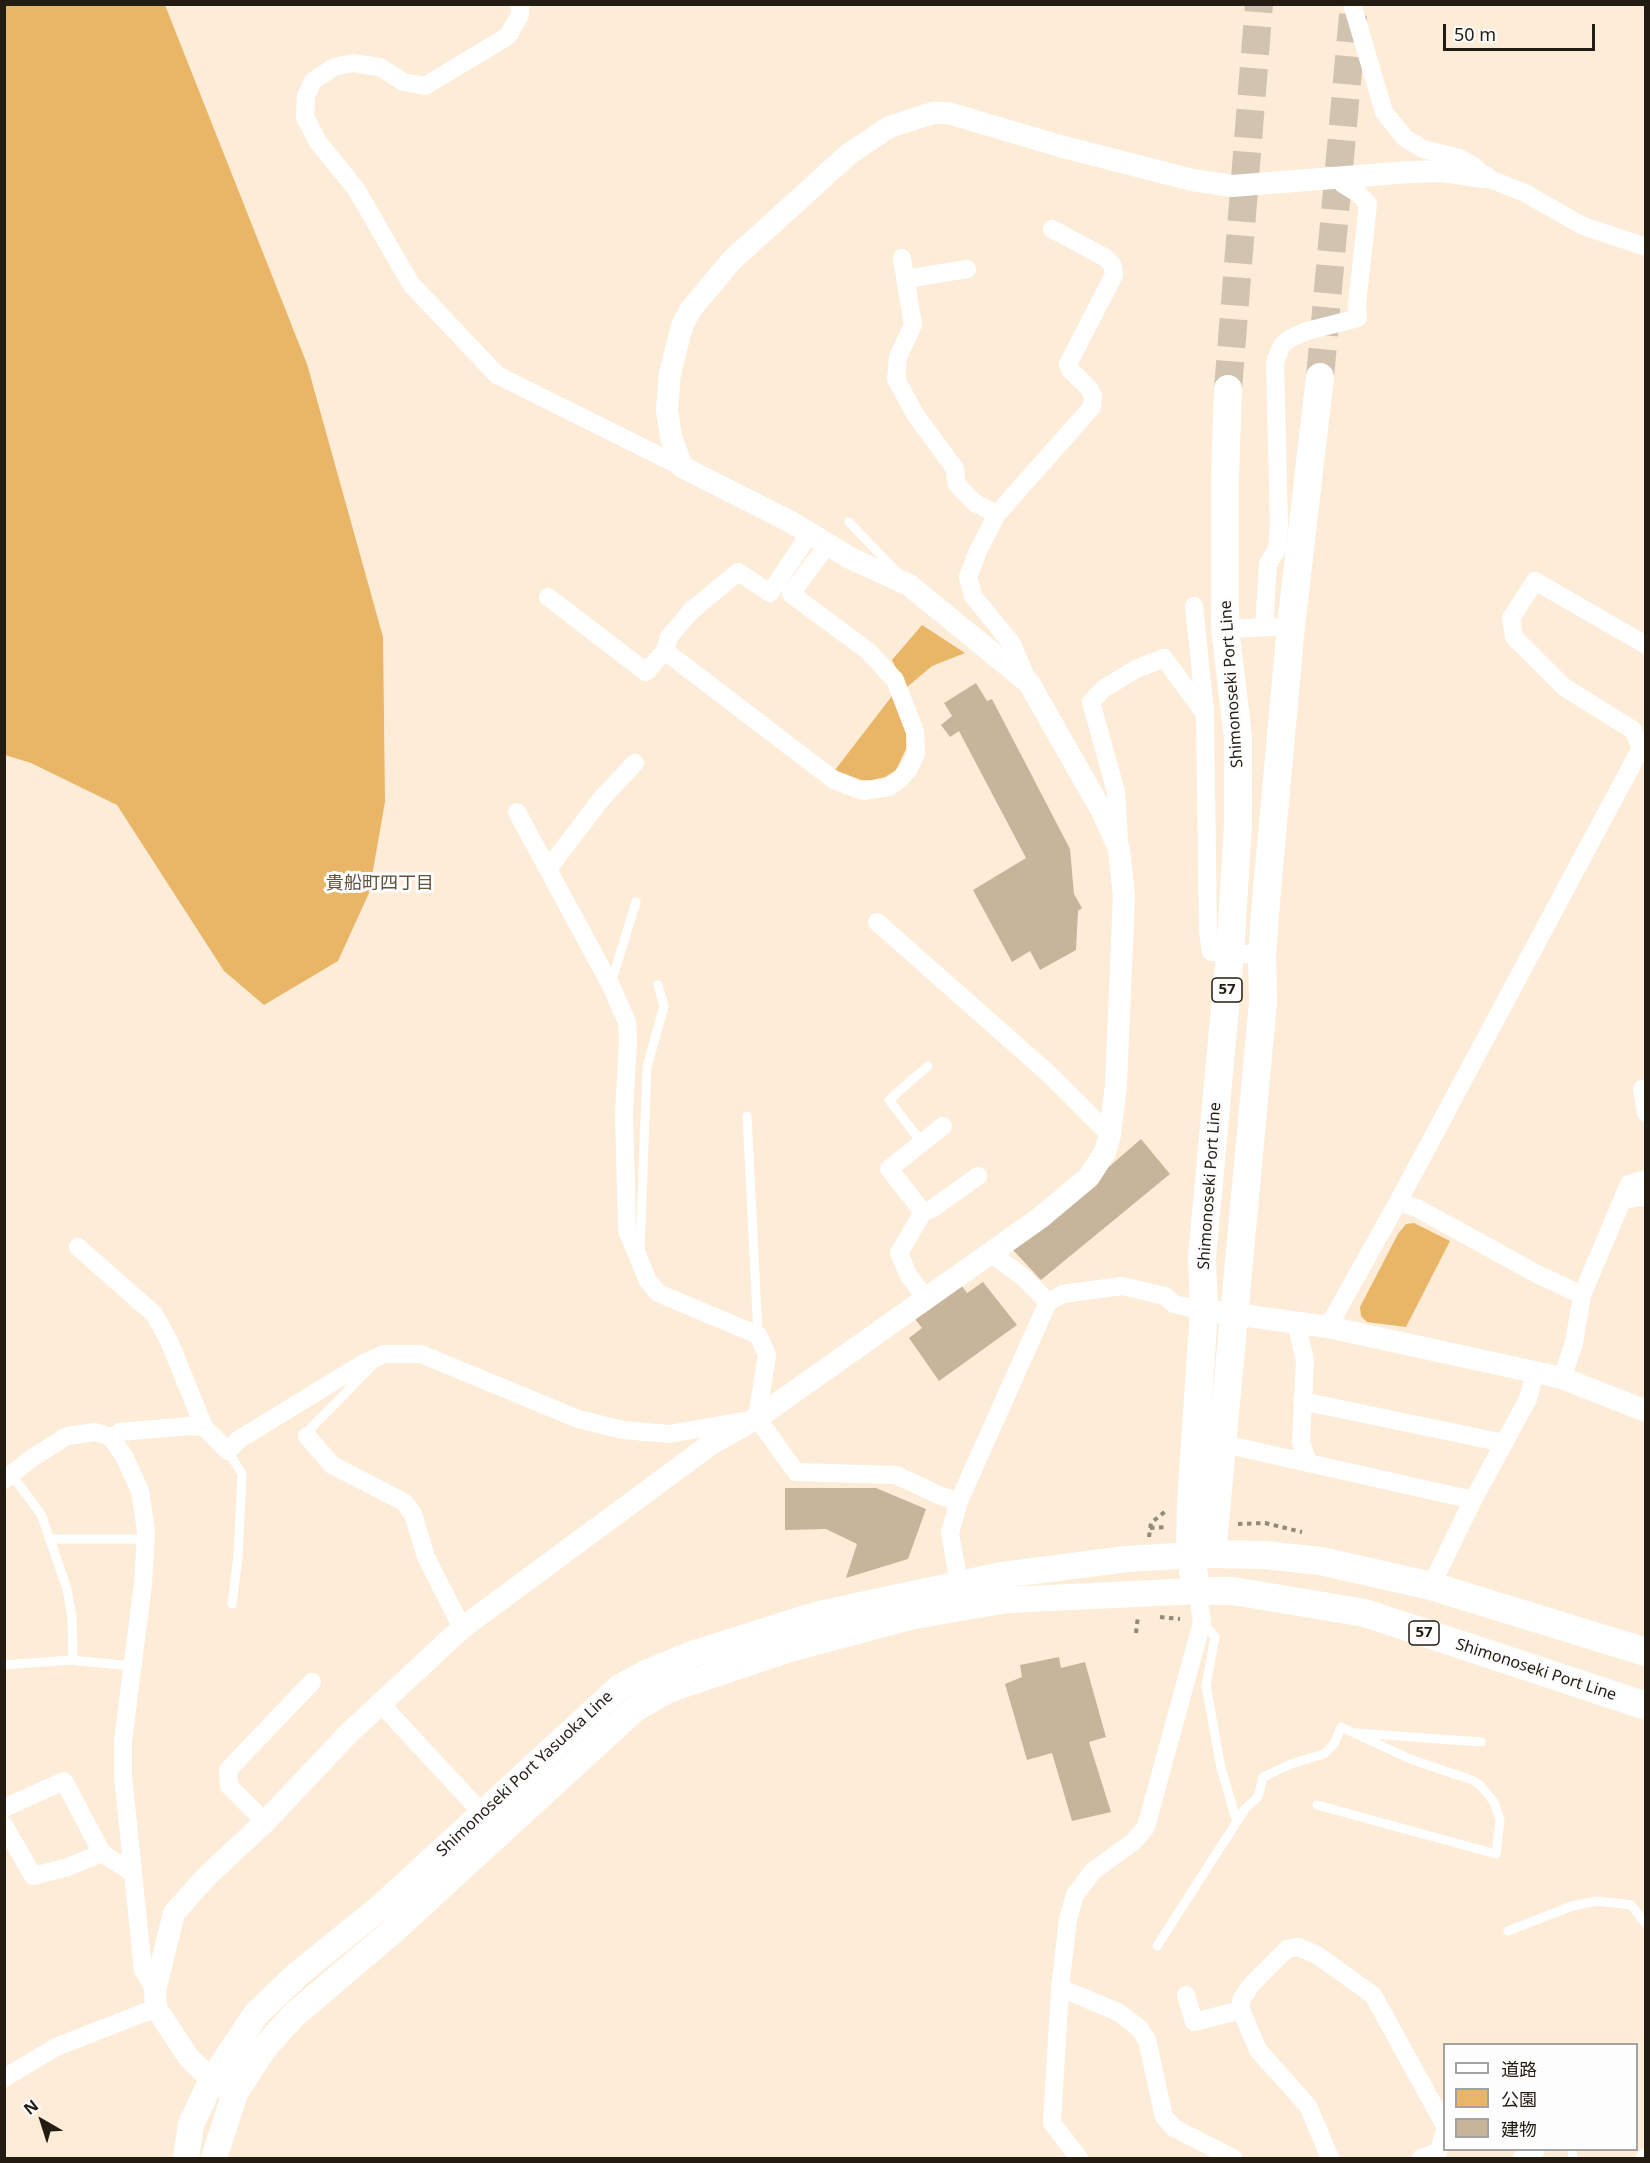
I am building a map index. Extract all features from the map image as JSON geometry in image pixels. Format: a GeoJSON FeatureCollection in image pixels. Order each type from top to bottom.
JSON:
{"type":"FeatureCollection","features":[{"type":"Feature","properties":{"kind":"main road","name":"Shimonoseki Port Line"},"geometry":{"type":"LineString","coordinates":[[1320,377],[1277,626],[1262,955],[1263,1002],[1224,1444],[1201,1554],[1197,1591],[1233,1591],[1365,1613],[1646,1706]]}},
{"type":"Feature","properties":{"kind":"main road","name":"Shimonoseki Port Line"},"geometry":{"type":"LineString","coordinates":[[1201,1554],[1191,1501],[1204,1311],[1202,1257],[1230,954],[1239,770],[1238,737],[1225,629],[1224,488],[1228,389]]}},
{"type":"Feature","properties":{"kind":"main road"},"geometry":{"type":"LineString","coordinates":[[1201,1554],[1264,1555],[1321,1561],[1431,1586],[1646,1652]]}},
{"type":"Feature","properties":{"kind":"main road","name":"Shimonoseki Port Yasuoka Line"},"geometry":{"type":"LineString","coordinates":[[214,2158],[236,2093],[266,2047],[294,2015],[393,1932],[635,1709],[668,1690],[790,1649],[914,1616],[961,1595],[1048,1568],[1201,1554]]}},
{"type":"Feature","properties":{"kind":"main road","name":"Shimonoseki Port Yasuoka Line"},"geometry":{"type":"LineString","coordinates":[[186,2158],[191,2124],[212,2080],[256,2014],[299,1973],[382,1906],[483,1814],[590,1711],[620,1687],[648,1672],[692,1654],[819,1614],[961,1595],[1007,1600],[1197,1591]]}},
{"type":"Feature","properties":{"kind":"street"},"geometry":{"type":"LineString","coordinates":[[520,4],[520,15],[508,36],[425,86],[403,82],[380,67],[353,63],[334,67],[314,81],[306,96],[305,117],[318,142],[356,189],[411,284],[497,375],[682,467],[819,539],[850,558],[909,585],[1029,683]]}},
{"type":"Feature","properties":{"kind":"street"},"geometry":{"type":"LineString","coordinates":[[1352,4],[1384,112],[1399,132],[1423,149],[1459,158],[1474,166],[1485,177]]}},
{"type":"Feature","properties":{"kind":"street"},"geometry":{"type":"LineString","coordinates":[[682,467],[671,437],[667,410],[673,364],[682,326],[691,309],[740,253],[849,154],[889,127],[933,113],[948,113],[1071,149],[1192,180],[1232,186],[1340,176],[1442,171],[1485,177],[1525,193],[1583,226],[1646,247]]}},
{"type":"Feature","properties":{"kind":"street"},"geometry":{"type":"LineString","coordinates":[[1225,629],[1277,626],[1268,564],[1277,549],[1279,527],[1274,387],[1275,362],[1282,345],[1298,334],[1358,318],[1357,305],[1368,204],[1359,194],[1343,184],[1340,176]]}},
{"type":"Feature","properties":{"kind":"street"},"geometry":{"type":"LineString","coordinates":[[1052,229],[1106,258],[1113,266],[1114,275],[1068,363],[1070,370],[1089,388],[1093,396],[1092,407],[997,514],[970,567],[970,587],[981,606],[1012,644],[1029,683],[1087,783],[1119,849]]}},
{"type":"Feature","properties":{"kind":"street"},"geometry":{"type":"LineString","coordinates":[[902,258],[913,325],[898,357],[896,379],[915,414],[955,469],[956,482],[961,489],[975,503],[997,514]]}},
{"type":"Feature","properties":{"kind":"street"},"geometry":{"type":"LineString","coordinates":[[905,279],[967,269]]}},
{"type":"Feature","properties":{"kind":"street"},"geometry":{"type":"LineString","coordinates":[[665,651],[834,780],[862,791],[889,787],[908,770],[916,754],[912,717],[895,680],[868,651],[791,594],[819,539]]}},
{"type":"Feature","properties":{"kind":"street"},"geometry":{"type":"LineString","coordinates":[[548,597],[646,672],[665,651],[669,637],[691,611],[738,572],[770,593],[819,539]]}},
{"type":"Feature","properties":{"kind":"street"},"geometry":{"type":"LineString","coordinates":[[1328,1327],[1398,1202],[1641,748],[1633,730],[1564,687],[1514,637],[1511,618],[1535,581],[1646,645]]}},
{"type":"Feature","properties":{"kind":"street"},"geometry":{"type":"LineString","coordinates":[[1194,606],[1205,714],[1208,931],[1211,952],[1262,955]]}},
{"type":"Feature","properties":{"kind":"street"},"geometry":{"type":"LineString","coordinates":[[155,1999],[174,1912],[380,1703],[462,1628],[711,1444],[757,1418],[1078,1188],[1089,1177],[1105,1152],[1110,1135],[1116,1085],[1124,896],[1116,792],[1091,709],[1094,696],[1136,669],[1164,657],[1205,714]]}},
{"type":"Feature","properties":{"kind":"street"},"geometry":{"type":"LineString","coordinates":[[548,869],[612,785],[635,763]]}},
{"type":"Feature","properties":{"kind":"street"},"geometry":{"type":"LineString","coordinates":[[517,813],[610,984],[627,1022],[624,1112],[627,1230],[648,1281],[658,1293],[758,1335],[767,1355],[757,1418],[796,1472],[896,1475],[941,1496],[959,1501]]}},
{"type":"Feature","properties":{"kind":"street"},"geometry":{"type":"LineString","coordinates":[[877,922],[1049,1074],[1110,1135]]}},
{"type":"Feature","properties":{"kind":"street"},"geometry":{"type":"LineString","coordinates":[[1642,1089],[1646,1113]]}},
{"type":"Feature","properties":{"kind":"street"},"geometry":{"type":"LineString","coordinates":[[922,1212],[889,1169],[944,1126]]}},
{"type":"Feature","properties":{"kind":"street"},"geometry":{"type":"LineString","coordinates":[[925,1297],[909,1276],[899,1253],[922,1212],[932,1209],[978,1176]]}},
{"type":"Feature","properties":{"kind":"street"},"geometry":{"type":"LineString","coordinates":[[1562,1378],[1574,1343],[1582,1294],[1629,1184],[1646,1179]]}},
{"type":"Feature","properties":{"kind":"street"},"geometry":{"type":"LineString","coordinates":[[1622,1200],[1646,1196]]}},
{"type":"Feature","properties":{"kind":"street"},"geometry":{"type":"LineString","coordinates":[[1398,1202],[1417,1208],[1537,1274],[1582,1294]]}},
{"type":"Feature","properties":{"kind":"street"},"geometry":{"type":"LineString","coordinates":[[78,1247],[154,1314],[169,1341],[204,1427],[228,1451],[238,1440],[364,1363],[384,1354],[421,1354],[578,1419],[623,1430],[669,1434],[757,1418]]}},
{"type":"Feature","properties":{"kind":"street"},"geometry":{"type":"LineString","coordinates":[[989,1252],[1022,1276],[1048,1302]]}},
{"type":"Feature","properties":{"kind":"street"},"geometry":{"type":"LineString","coordinates":[[961,1595],[950,1533],[959,1501],[1048,1302],[1063,1294],[1122,1286],[1165,1296],[1174,1305],[1204,1311],[1328,1327],[1562,1378],[1646,1411]]}},
{"type":"Feature","properties":{"kind":"street"},"geometry":{"type":"LineString","coordinates":[[1296,1323],[1305,1360],[1300,1442],[1308,1463]]}},
{"type":"Feature","properties":{"kind":"street"},"geometry":{"type":"LineString","coordinates":[[1431,1586],[1473,1500],[1528,1399],[1535,1372]]}},
{"type":"Feature","properties":{"kind":"street"},"geometry":{"type":"LineString","coordinates":[[1302,1401],[1504,1443]]}},
{"type":"Feature","properties":{"kind":"street"},"geometry":{"type":"LineString","coordinates":[[111,1437],[120,1432],[190,1426],[204,1427]]}},
{"type":"Feature","properties":{"kind":"street"},"geometry":{"type":"LineString","coordinates":[[8,1478],[32,1458],[68,1436],[95,1432],[111,1437],[125,1458],[140,1491],[146,1539],[143,1584],[123,1741],[123,1776],[143,1970],[155,1999],[189,2058],[212,2080],[236,2093]]}},
{"type":"Feature","properties":{"kind":"street"},"geometry":{"type":"LineString","coordinates":[[307,1437],[332,1465],[404,1502],[413,1514],[426,1557],[462,1628]]}},
{"type":"Feature","properties":{"kind":"street"},"geometry":{"type":"LineString","coordinates":[[1224,1444],[1473,1500]]}},
{"type":"Feature","properties":{"kind":"street"},"geometry":{"type":"LineString","coordinates":[[1079,2158],[1052,2122],[1060,1988],[1068,1919],[1075,1894],[1093,1871],[1133,1842],[1146,1827],[1202,1622],[1197,1591]]}},
{"type":"Feature","properties":{"kind":"street"},"geometry":{"type":"LineString","coordinates":[[265,1822],[229,1786],[228,1770],[312,1682]]}},
{"type":"Feature","properties":{"kind":"street"},"geometry":{"type":"LineString","coordinates":[[380,1703],[483,1814]]}},
{"type":"Feature","properties":{"kind":"street"},"geometry":{"type":"LineString","coordinates":[[4,1808],[64,1781],[102,1853],[133,1873]]}},
{"type":"Feature","properties":{"kind":"street"},"geometry":{"type":"LineString","coordinates":[[4,1825],[33,1876],[68,1867],[102,1853]]}},
{"type":"Feature","properties":{"kind":"street"},"geometry":{"type":"LineString","coordinates":[[1330,2158],[1308,2106],[1258,2050],[1240,2010],[1241,2000],[1251,1985],[1287,1949],[1299,1947],[1317,1955],[1373,1995],[1443,2122]]}},
{"type":"Feature","properties":{"kind":"street"},"geometry":{"type":"LineString","coordinates":[[1060,1988],[1118,2012],[1139,2028],[1147,2040],[1164,2117],[1174,2128],[1233,2158]]}},
{"type":"Feature","properties":{"kind":"street"},"geometry":{"type":"LineString","coordinates":[[1186,1995],[1194,2022],[1240,2010]]}},
{"type":"Feature","properties":{"kind":"street"},"geometry":{"type":"LineString","coordinates":[[4,2078],[56,2047],[155,1999]]}},
{"type":"Feature","properties":{"kind":"street"},"geometry":{"type":"LineString","coordinates":[[1421,2158],[1438,2151],[1443,2137]]}},
{"type":"Feature","properties":{"kind":"lane"},"geometry":{"type":"LineString","coordinates":[[849,522],[909,585]]}},
{"type":"Feature","properties":{"kind":"lane"},"geometry":{"type":"LineString","coordinates":[[610,984],[636,902]]}},
{"type":"Feature","properties":{"kind":"lane"},"geometry":{"type":"LineString","coordinates":[[640,1265],[647,1067],[664,1006],[658,985]]}},
{"type":"Feature","properties":{"kind":"lane"},"geometry":{"type":"LineString","coordinates":[[922,1143],[889,1100],[928,1066]]}},
{"type":"Feature","properties":{"kind":"lane"},"geometry":{"type":"LineString","coordinates":[[747,1116],[758,1335]]}},
{"type":"Feature","properties":{"kind":"lane"},"geometry":{"type":"LineString","coordinates":[[307,1437],[311,1428],[384,1354]]}},
{"type":"Feature","properties":{"kind":"lane"},"geometry":{"type":"LineString","coordinates":[[228,1451],[242,1474],[238,1556],[232,1604]]}},
{"type":"Feature","properties":{"kind":"lane"},"geometry":{"type":"LineString","coordinates":[[8,1478],[41,1514],[50,1539],[67,1589],[72,1618],[72,1660]]}},
{"type":"Feature","properties":{"kind":"lane"},"geometry":{"type":"LineString","coordinates":[[50,1539],[146,1539]]}},
{"type":"Feature","properties":{"kind":"lane"},"geometry":{"type":"LineString","coordinates":[[1202,1622],[1215,1637],[1206,1686],[1221,1768],[1237,1822]]}},
{"type":"Feature","properties":{"kind":"lane"},"geometry":{"type":"LineString","coordinates":[[4,1665],[72,1660],[131,1665]]}},
{"type":"Feature","properties":{"kind":"lane"},"geometry":{"type":"LineString","coordinates":[[1157,1946],[1237,1822],[1258,1797],[1260,1783],[1267,1774],[1324,1754],[1334,1744],[1341,1728],[1410,1759],[1472,1780],[1480,1785],[1494,1802],[1500,1820],[1496,1854],[1317,1805]]}},
{"type":"Feature","properties":{"kind":"lane"},"geometry":{"type":"LineString","coordinates":[[1352,1733],[1481,1742]]}},
{"type":"Feature","properties":{"kind":"lane"},"geometry":{"type":"LineString","coordinates":[[1508,1931],[1572,1906],[1598,1901],[1631,1905],[1646,1924]]}},
{"type":"Feature","properties":{"kind":"path"},"geometry":{"type":"LineString","coordinates":[[1265,1523],[1302,1532]]}},
{"type":"Feature","properties":{"kind":"green space"},"geometry":{"type":"Polygon","coordinates":[[[4,5],[165,5],[307,364],[383,637],[385,802],[369,893],[338,961],[264,1005],[224,971],[117,805],[31,763],[5,755],[4,5]]]}},
{"type":"Feature","properties":{"kind":"green space"},"geometry":{"type":"Polygon","coordinates":[[[922,625],[965,653],[932,666],[906,688],[892,660],[922,625]]]}},
{"type":"Feature","properties":{"kind":"green space"},"geometry":{"type":"Polygon","coordinates":[[[892,696],[907,733],[906,749],[896,770],[885,777],[861,780],[835,770],[892,696]]]}},
{"type":"Feature","properties":{"kind":"green space"},"geometry":{"type":"Polygon","coordinates":[[[1414,1223],[1450,1241],[1406,1327],[1367,1322],[1361,1316],[1360,1307],[1398,1234],[1406,1224],[1414,1223]]]}},
{"type":"Feature","properties":{"kind":"building"},"geometry":{"type":"Polygon","coordinates":[[[976,683],[987,701],[992,699],[1070,849],[1074,894],[1082,908],[1078,911],[1076,950],[1040,970],[1030,951],[1012,962],[973,890],[1026,858],[959,731],[950,737],[941,725],[952,716],[944,703],[976,683]]]}},
{"type":"Feature","properties":{"kind":"building"},"geometry":{"type":"Polygon","coordinates":[[[1141,1139],[1170,1174],[1041,1280],[1013,1250],[1141,1139]]]}},
{"type":"Feature","properties":{"kind":"building"},"geometry":{"type":"Polygon","coordinates":[[[983,1282],[1017,1325],[939,1381],[909,1338],[922,1328],[915,1319],[961,1285],[967,1293],[983,1282]]]}},
{"type":"Feature","properties":{"kind":"building"},"geometry":{"type":"Polygon","coordinates":[[[785,1488],[876,1488],[926,1509],[908,1559],[846,1578],[857,1544],[826,1529],[785,1530],[785,1488]]]}},
{"type":"Feature","properties":{"kind":"building"},"geometry":{"type":"Polygon","coordinates":[[[1059,1657],[1061,1668],[1085,1662],[1106,1737],[1089,1742],[1111,1812],[1072,1821],[1052,1753],[1027,1760],[1005,1684],[1022,1677],[1020,1665],[1059,1657]]]}},
{"type":"Feature","properties":{"kind":"tunnel"},"geometry":{"type":"LineString","coordinates":[[1228,389],[1259,4]]}},
{"type":"Feature","properties":{"kind":"tunnel"},"geometry":{"type":"LineString","coordinates":[[1320,377],[1354,4]]}},
{"type":"Feature","properties":{"kind":"district","name":"貴船町四丁目"},"geometry":{"type":"Point","coordinates":[380,884]}}]}
